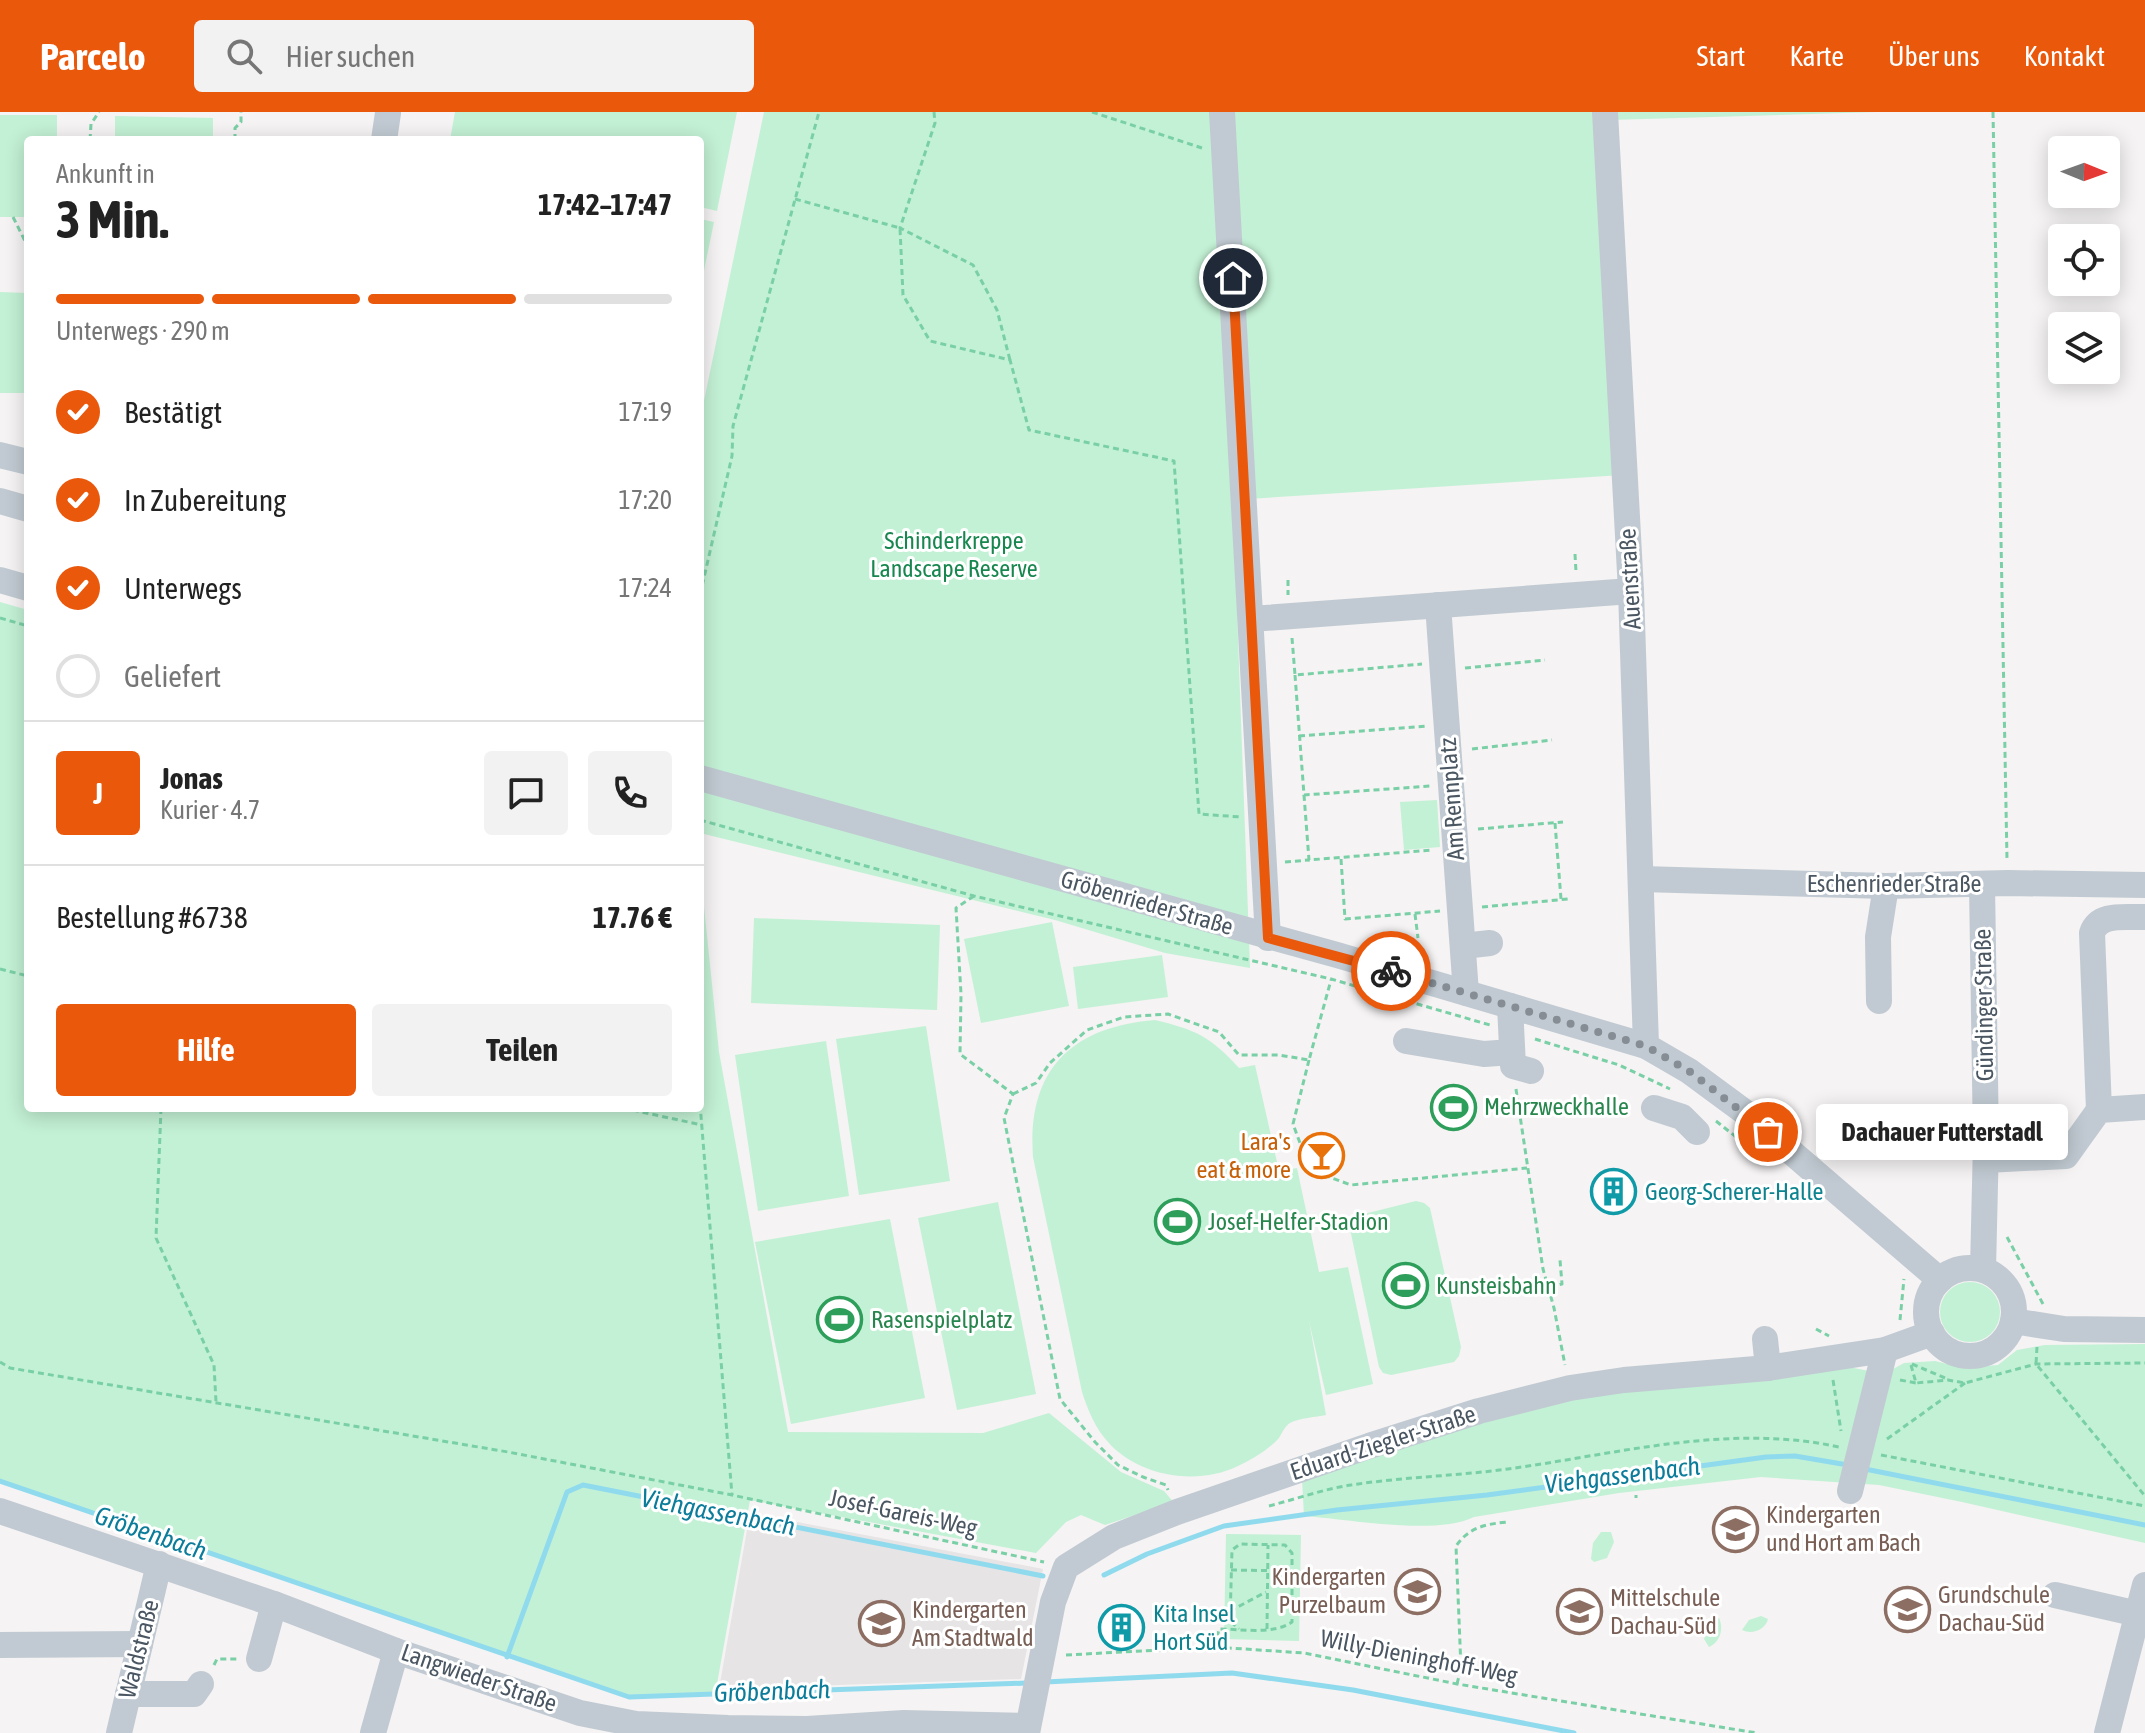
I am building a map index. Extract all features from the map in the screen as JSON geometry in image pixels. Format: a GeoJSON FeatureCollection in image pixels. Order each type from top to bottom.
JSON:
{"type":"FeatureCollection","features":[{"type":"Feature","properties":{"kind":"street"},"geometry":{"type":"LineString","coordinates":[[1222,112],[1254,582],[1251,619],[1258,660],[1279,716],[1265,774],[1282,829],[1268,938]]}},
{"type":"Feature","properties":{"kind":"street","name":"Auenstraße"},"geometry":{"type":"LineString","coordinates":[[1605,112],[1628,517],[1646,1046]]}},
{"type":"Feature","properties":{"kind":"street"},"geometry":{"type":"LineString","coordinates":[[385,136],[388,113]]}},
{"type":"Feature","properties":{"kind":"street"},"geometry":{"type":"LineString","coordinates":[[0,455],[24,461]]}},
{"type":"Feature","properties":{"kind":"street"},"geometry":{"type":"LineString","coordinates":[[0,501],[24,508]]}},
{"type":"Feature","properties":{"kind":"street"},"geometry":{"type":"LineString","coordinates":[[0,580],[24,587]]}},
{"type":"Feature","properties":{"kind":"street"},"geometry":{"type":"LineString","coordinates":[[1251,619],[1631,591]]}},
{"type":"Feature","properties":{"kind":"street","name":"Am Rennplatz"},"geometry":{"type":"LineString","coordinates":[[1438,605],[1466,993]]}},
{"type":"Feature","properties":{"kind":"street","name":"Gröbenrieder Straße"},"geometry":{"type":"LineString","coordinates":[[704,779],[1065,878],[1268,938],[1334,967],[1466,993],[1515,1045],[1646,1046],[1689,1071],[1746,1113],[1940,1280]]}},
{"type":"Feature","properties":{"kind":"street","name":"Eschenrieder Straße"},"geometry":{"type":"LineString","coordinates":[[1642,879],[1886,886],[2145,885]]}},
{"type":"Feature","properties":{"kind":"street","name":"Gündinger Straße"},"geometry":{"type":"LineString","coordinates":[[1983,1269],[1995,884]]}},
{"type":"Feature","properties":{"kind":"street"},"geometry":{"type":"LineString","coordinates":[[1879,1001],[1878,937],[1886,886]]}},
{"type":"Feature","properties":{"kind":"street"},"geometry":{"type":"LineString","coordinates":[[1986,1160],[2066,1156],[2099,1110],[2092,933],[2095,924],[2102,919],[2145,917]]}},
{"type":"Feature","properties":{"kind":"street"},"geometry":{"type":"LineString","coordinates":[[1463,926],[1490,943]]}},
{"type":"Feature","properties":{"kind":"street"},"geometry":{"type":"LineString","coordinates":[[1406,1041],[1484,1054],[1515,1045]]}},
{"type":"Feature","properties":{"kind":"street"},"geometry":{"type":"LineString","coordinates":[[1665,1100],[1682,1117],[1705,1125]]}},
{"type":"Feature","properties":{"kind":"street"},"geometry":{"type":"LineString","coordinates":[[2099,1110],[2145,1107]]}},
{"type":"Feature","properties":{"kind":"street"},"geometry":{"type":"LineString","coordinates":[[2025,1324],[2007,1287],[1998,1277],[1983,1269],[1958,1269],[1940,1280],[1928,1297],[1925,1312],[1932,1333],[1947,1350],[1961,1355],[1976,1356],[1991,1351],[2025,1324],[2108,1331],[2145,1330]]}},
{"type":"Feature","properties":{"kind":"street","name":"Eduard-Ziegler-Straße"},"geometry":{"type":"LineString","coordinates":[[1066,1567],[1114,1537],[1177,1512],[1479,1411],[1570,1388],[1624,1380],[1768,1368],[1822,1352],[1901,1352],[1932,1333]]}},
{"type":"Feature","properties":{"kind":"street"},"geometry":{"type":"LineString","coordinates":[[1765,1339],[1768,1368]]}},
{"type":"Feature","properties":{"kind":"street"},"geometry":{"type":"LineString","coordinates":[[1850,1491],[1901,1352]]}},
{"type":"Feature","properties":{"kind":"street","name":"Langwieder Straße"},"geometry":{"type":"LineString","coordinates":[[0,1511],[274,1604],[396,1651],[580,1713],[635,1728],[807,1729],[904,1723],[1029,1722]]}},
{"type":"Feature","properties":{"kind":"street","name":"Waldstraße"},"geometry":{"type":"LineString","coordinates":[[119,1733],[159,1564]]}},
{"type":"Feature","properties":{"kind":"street"},"geometry":{"type":"LineString","coordinates":[[1029,1722],[1053,1602],[1066,1567]]}},
{"type":"Feature","properties":{"kind":"street"},"geometry":{"type":"LineString","coordinates":[[2107,1733],[2145,1585]]}},
{"type":"Feature","properties":{"kind":"street"},"geometry":{"type":"LineString","coordinates":[[2055,1595],[2138,1614]]}},
{"type":"Feature","properties":{"kind":"street"},"geometry":{"type":"LineString","coordinates":[[259,1659],[274,1604]]}},
{"type":"Feature","properties":{"kind":"street"},"geometry":{"type":"LineString","coordinates":[[0,1645],[140,1644]]}},
{"type":"Feature","properties":{"kind":"street"},"geometry":{"type":"LineString","coordinates":[[373,1733],[396,1651]]}},
{"type":"Feature","properties":{"kind":"street"},"geometry":{"type":"LineString","coordinates":[[128,1694],[194,1694],[201,1684]]}},
{"type":"Feature","properties":{"kind":"path"},"geometry":{"type":"LineString","coordinates":[[90,136],[91,124],[99,112]]}},
{"type":"Feature","properties":{"kind":"path"},"geometry":{"type":"LineString","coordinates":[[235,136],[235,128],[241,122],[241,112]]}},
{"type":"Feature","properties":{"kind":"path"},"geometry":{"type":"LineString","coordinates":[[704,578],[732,456],[733,426],[819,112]]}},
{"type":"Feature","properties":{"kind":"path"},"geometry":{"type":"LineString","coordinates":[[934,112],[935,123],[900,228],[903,295],[930,341],[1010,360]]}},
{"type":"Feature","properties":{"kind":"path"},"geometry":{"type":"LineString","coordinates":[[1092,112],[1226,156]]}},
{"type":"Feature","properties":{"kind":"path"},"geometry":{"type":"LineString","coordinates":[[1993,112],[1995,884]]}},
{"type":"Feature","properties":{"kind":"path"},"geometry":{"type":"LineString","coordinates":[[795,199],[900,228],[973,265],[997,310],[1029,430],[1174,461],[1199,814],[1282,829],[1309,860],[1341,858],[1563,822]]}},
{"type":"Feature","properties":{"kind":"path"},"geometry":{"type":"LineString","coordinates":[[13,217],[24,239]]}},
{"type":"Feature","properties":{"kind":"path"},"geometry":{"type":"LineString","coordinates":[[1282,829],[1304,795],[1299,736],[1279,716],[1295,675],[1288,580]]}},
{"type":"Feature","properties":{"kind":"path"},"geometry":{"type":"LineString","coordinates":[[0,618],[24,625]]}},
{"type":"Feature","properties":{"kind":"path"},"geometry":{"type":"LineString","coordinates":[[1295,675],[1545,660]]}},
{"type":"Feature","properties":{"kind":"path"},"geometry":{"type":"LineString","coordinates":[[1299,736],[1446,724]]}},
{"type":"Feature","properties":{"kind":"path"},"geometry":{"type":"LineString","coordinates":[[1448,751],[1552,740]]}},
{"type":"Feature","properties":{"kind":"path"},"geometry":{"type":"LineString","coordinates":[[1304,795],[1451,785]]}},
{"type":"Feature","properties":{"kind":"path"},"geometry":{"type":"LineString","coordinates":[[704,821],[974,896],[1334,967],[1515,1045],[1619,1065],[1662,1083],[1665,1100]]}},
{"type":"Feature","properties":{"kind":"path"},"geometry":{"type":"LineString","coordinates":[[1555,823],[1561,900]]}},
{"type":"Feature","properties":{"kind":"path"},"geometry":{"type":"LineString","coordinates":[[1341,858],[1340,884],[1345,919],[1415,914],[1463,926],[1568,899]]}},
{"type":"Feature","properties":{"kind":"path"},"geometry":{"type":"LineString","coordinates":[[974,896],[956,908],[960,1054],[1013,1094]]}},
{"type":"Feature","properties":{"kind":"path"},"geometry":{"type":"LineString","coordinates":[[1415,914],[1418,938]]}},
{"type":"Feature","properties":{"kind":"path"},"geometry":{"type":"LineString","coordinates":[[1334,967],[1293,1124],[1310,1170],[1351,1185],[1527,1168]]}},
{"type":"Feature","properties":{"kind":"path"},"geometry":{"type":"LineString","coordinates":[[0,969],[24,975]]}},
{"type":"Feature","properties":{"kind":"path"},"geometry":{"type":"LineString","coordinates":[[1177,1512],[1166,1485],[1118,1465],[1060,1399],[1004,1118],[1013,1094],[1036,1083],[1050,1063],[1087,1030],[1124,1017],[1168,1014],[1219,1032],[1239,1055],[1279,1055],[1309,1060]]}},
{"type":"Feature","properties":{"kind":"path"},"geometry":{"type":"LineString","coordinates":[[1515,1045],[1527,1168],[1543,1269],[1570,1388]]}},
{"type":"Feature","properties":{"kind":"path"},"geometry":{"type":"LineString","coordinates":[[161,1112],[156,1238],[214,1365],[216,1402]]}},
{"type":"Feature","properties":{"kind":"path"},"geometry":{"type":"LineString","coordinates":[[642,1112],[702,1125]]}},
{"type":"Feature","properties":{"kind":"path"},"geometry":{"type":"LineString","coordinates":[[701,1112],[732,1495]]}},
{"type":"Feature","properties":{"kind":"path"},"geometry":{"type":"LineString","coordinates":[[1705,1125],[1761,1158]]}},
{"type":"Feature","properties":{"kind":"path"},"geometry":{"type":"LineString","coordinates":[[2004,1232],[2043,1304],[2025,1324],[2036,1364],[2145,1496]]}},
{"type":"Feature","properties":{"kind":"path"},"geometry":{"type":"LineString","coordinates":[[1549,1288],[1562,1284],[1560,1260]]}},
{"type":"Feature","properties":{"kind":"path"},"geometry":{"type":"LineString","coordinates":[[1905,1275],[1901,1352],[1916,1383],[1948,1380],[1965,1383]]}},
{"type":"Feature","properties":{"kind":"path"},"geometry":{"type":"LineString","coordinates":[[1822,1352],[1838,1428],[1861,1455]]}},
{"type":"Feature","properties":{"kind":"path"},"geometry":{"type":"LineString","coordinates":[[1901,1352],[1948,1380]]}},
{"type":"Feature","properties":{"kind":"path","name":"Josef-Gareis-Weg"},"geometry":{"type":"LineString","coordinates":[[0,1362],[10,1368],[493,1450],[732,1495],[1066,1567]]}},
{"type":"Feature","properties":{"kind":"path"},"geometry":{"type":"LineString","coordinates":[[1861,1455],[1965,1383],[2036,1364],[2145,1363]]}},
{"type":"Feature","properties":{"kind":"path"},"geometry":{"type":"LineString","coordinates":[[1259,1508],[1350,1485],[1469,1475],[1632,1449],[1737,1438],[1801,1439],[1861,1455],[2145,1506]]}},
{"type":"Feature","properties":{"kind":"path"},"geometry":{"type":"LineString","coordinates":[[1457,1684],[1461,1668],[1456,1546],[1466,1532],[1488,1523],[1508,1522]]}},
{"type":"Feature","properties":{"kind":"path"},"geometry":{"type":"LineString","coordinates":[[1215,1647],[1219,1629],[1239,1629],[1267,1629],[1283,1629],[1292,1622],[1292,1553],[1285,1545],[1240,1544],[1232,1550],[1230,1621],[1239,1629]]}},
{"type":"Feature","properties":{"kind":"path"},"geometry":{"type":"LineString","coordinates":[[1267,1629],[1268,1544]]}},
{"type":"Feature","properties":{"kind":"path"},"geometry":{"type":"LineString","coordinates":[[1231,1570],[1293,1571]]}},
{"type":"Feature","properties":{"kind":"path"},"geometry":{"type":"LineString","coordinates":[[1230,1611],[1267,1592]]}},
{"type":"Feature","properties":{"kind":"path","name":"Willy-Dieninghoff-Weg"},"geometry":{"type":"LineString","coordinates":[[1071,1654],[1215,1647],[1304,1653],[1457,1684],[1757,1733]]}},
{"type":"Feature","properties":{"kind":"path"},"geometry":{"type":"LineString","coordinates":[[201,1684],[217,1659],[259,1659]]}},
{"type":"Feature","properties":{"kind":"path"},"geometry":{"type":"LineString","coordinates":[[1461,1668],[1487,1662]]}},
{"type":"Feature","properties":{"kind":"shaded area","name":"Kindergarten Am Stadtwald"},"geometry":{"type":"Polygon","coordinates":[[[750,1513],[1043,1569],[1021,1679],[719,1689],[750,1513]]]}},
{"type":"Feature","properties":{"kind":"green space"},"geometry":{"type":"Polygon","coordinates":[[[455,112],[737,112],[717,211],[704,208],[704,136],[451,136],[455,112]]]}},
{"type":"Feature","properties":{"kind":"green space","name":"Schinderkreppe Landscape Reserve"},"geometry":{"type":"Polygon","coordinates":[[[764,112],[1597,112],[1622,475],[1233,500],[1250,968],[1165,953],[1055,920],[704,834],[704,401],[764,112]]]}},
{"type":"Feature","properties":{"kind":"green space"},"geometry":{"type":"Polygon","coordinates":[[[1610,112],[1877,112],[1610,120],[1610,112]]]}},
{"type":"Feature","properties":{"kind":"green space"},"geometry":{"type":"Polygon","coordinates":[[[0,115],[57,115],[57,136],[24,136],[24,217],[0,217],[0,115]]]}},
{"type":"Feature","properties":{"kind":"green space"},"geometry":{"type":"Polygon","coordinates":[[[115,116],[213,118],[213,136],[115,136],[115,116]]]}},
{"type":"Feature","properties":{"kind":"green space"},"geometry":{"type":"Polygon","coordinates":[[[704,220],[714,222],[704,271],[704,220]]]}},
{"type":"Feature","properties":{"kind":"green space"},"geometry":{"type":"Polygon","coordinates":[[[0,292],[24,293],[24,393],[0,393],[0,292]]]}},
{"type":"Feature","properties":{"kind":"green space"},"geometry":{"type":"Polygon","coordinates":[[[0,602],[24,609],[24,1112],[704,1112],[704,907],[719,1052],[788,1432],[983,1433],[1049,1413],[1121,1472],[1164,1491],[1175,1504],[1105,1525],[1081,1515],[1066,1522],[1036,1553],[750,1500],[715,1695],[629,1697],[0,1481],[0,602]]]}},
{"type":"Feature","properties":{"kind":"green space"},"geometry":{"type":"Polygon","coordinates":[[[1437,800],[1440,847],[1404,850],[1400,802],[1437,800]]]}},
{"type":"Feature","properties":{"kind":"green space"},"geometry":{"type":"Polygon","coordinates":[[[754,918],[940,925],[937,1010],[751,1003],[754,918]]]}},
{"type":"Feature","properties":{"kind":"green space"},"geometry":{"type":"Polygon","coordinates":[[[1052,922],[1069,1006],[981,1023],[964,939],[1052,922]]]}},
{"type":"Feature","properties":{"kind":"green space"},"geometry":{"type":"Polygon","coordinates":[[[1162,955],[1168,997],[1078,1009],[1073,967],[1162,955]]]}},
{"type":"Feature","properties":{"kind":"green space","name":"Josef-Helfer-Stadion"},"geometry":{"type":"Polygon","coordinates":[[[1155,1020],[1202,1036],[1239,1068],[1255,1065],[1279,1171],[1297,1168],[1319,1272],[1348,1267],[1373,1384],[1326,1395],[1309,1321],[1326,1415],[1290,1423],[1275,1442],[1255,1457],[1238,1466],[1203,1476],[1166,1474],[1131,1461],[1103,1436],[1093,1420],[1082,1392],[1033,1157],[1033,1127],[1038,1100],[1047,1078],[1060,1059],[1077,1044],[1099,1032],[1155,1020]]]}},
{"type":"Feature","properties":{"kind":"green space"},"geometry":{"type":"Polygon","coordinates":[[[926,1026],[950,1181],[859,1195],[836,1039],[926,1026]]]}},
{"type":"Feature","properties":{"kind":"green space"},"geometry":{"type":"Polygon","coordinates":[[[826,1041],[849,1196],[758,1211],[735,1055],[826,1041]]]}},
{"type":"Feature","properties":{"kind":"green space","name":"Kunsteisbahn"},"geometry":{"type":"Polygon","coordinates":[[[1416,1201],[1430,1208],[1461,1347],[1454,1362],[1391,1375],[1383,1373],[1379,1367],[1349,1224],[1352,1217],[1416,1201]]]}},
{"type":"Feature","properties":{"kind":"green space"},"geometry":{"type":"Polygon","coordinates":[[[998,1202],[1036,1394],[957,1410],[918,1218],[998,1202]]]}},
{"type":"Feature","properties":{"kind":"green space","name":"Rasenspielplatz"},"geometry":{"type":"Polygon","coordinates":[[[890,1219],[925,1398],[791,1424],[755,1242],[890,1219]]]}},
{"type":"Feature","properties":{"kind":"green space"},"geometry":{"type":"Polygon","coordinates":[[[1970,1282],[1981,1284],[1991,1291],[1998,1301],[1998,1323],[1991,1333],[1981,1340],[1970,1342],[1959,1340],[1949,1333],[1942,1323],[1940,1312],[1942,1301],[1949,1291],[1959,1284],[1970,1282]]]}},
{"type":"Feature","properties":{"kind":"green space"},"geometry":{"type":"Polygon","coordinates":[[[2145,1344],[2145,1543],[1879,1485],[1761,1477],[1619,1493],[1437,1525],[1391,1525],[1304,1516],[1302,1479],[1422,1440],[1553,1403],[1635,1389],[1849,1367],[1884,1374],[1904,1363],[1935,1361],[1964,1368],[1998,1365],[2017,1350],[2045,1345],[2145,1344]]]}},
{"type":"Feature","properties":{"kind":"green space"},"geometry":{"type":"Polygon","coordinates":[[[1601,1532],[1611,1532],[1614,1542],[1607,1558],[1594,1562],[1591,1559],[1593,1543],[1601,1532]]]}},
{"type":"Feature","properties":{"kind":"green space"},"geometry":{"type":"Polygon","coordinates":[[[1226,1534],[1301,1535],[1299,1641],[1224,1639],[1226,1534]]]}},
{"type":"Feature","properties":{"kind":"green space"},"geometry":{"type":"Polygon","coordinates":[[[1761,1616],[1768,1619],[1761,1629],[1754,1632],[1742,1630],[1749,1620],[1761,1616]]]}},
{"type":"Feature","properties":{"kind":"green space"},"geometry":{"type":"Polygon","coordinates":[[[1719,1618],[1720,1635],[1709,1647],[1704,1639],[1712,1620],[1719,1618]]]}},
{"type":"Feature","properties":{"kind":"waterway","name":"Viehgassenbach"},"geometry":{"type":"LineString","coordinates":[[1104,1575],[1147,1554],[1224,1526],[1337,1510],[1487,1495],[1766,1457],[1795,1456],[1848,1465]]}},
{"type":"Feature","properties":{"kind":"waterway","name":"Viehgassenbach"},"geometry":{"type":"LineString","coordinates":[[1865,1469],[2145,1525]]}},
{"type":"Feature","properties":{"kind":"waterway","name":"Gröbenbach"},"geometry":{"type":"LineString","coordinates":[[0,1481],[629,1697],[1027,1683]]}},
{"type":"Feature","properties":{"kind":"waterway","name":"Viehgassenbach"},"geometry":{"type":"LineString","coordinates":[[507,1657],[567,1492],[583,1485],[1043,1576]]}},
{"type":"Feature","properties":{"kind":"waterway","name":"Gröbenbach"},"geometry":{"type":"LineString","coordinates":[[1045,1682],[1232,1673],[1353,1690],[1574,1733]]}},
{"type":"Feature","properties":{"kind":"way so far"},"geometry":{"type":"LineString","coordinates":[[1391,971],[1646,1046],[1689,1071],[1768,1132]]}},
{"type":"Feature","properties":{"kind":"place","name":"Mehrzweckhalle"},"geometry":{"type":"Point","coordinates":[1453,1107]}},
{"type":"Feature","properties":{"kind":"place","name":"Dachauer Futterstadl"},"geometry":{"type":"Point","coordinates":[1768,1132]}},
{"type":"Feature","properties":{"kind":"place","name":"Lara's eat & more"},"geometry":{"type":"Point","coordinates":[1322,1156]}},
{"type":"Feature","properties":{"kind":"place","name":"Georg-Scherer-Halle"},"geometry":{"type":"Point","coordinates":[1614,1192]}},
{"type":"Feature","properties":{"kind":"place","name":"Josef-Helfer-Stadion"},"geometry":{"type":"Point","coordinates":[1177,1222]}},
{"type":"Feature","properties":{"kind":"place","name":"Kunsteisbahn"},"geometry":{"type":"Point","coordinates":[1405,1286]}},
{"type":"Feature","properties":{"kind":"place","name":"Rasenspielplatz"},"geometry":{"type":"Point","coordinates":[840,1320]}},
{"type":"Feature","properties":{"kind":"place","name":"Kindergarten und Hort am Bach"},"geometry":{"type":"Point","coordinates":[1735,1529]}},
{"type":"Feature","properties":{"kind":"place","name":"Kindergarten Purzelbaum"},"geometry":{"type":"Point","coordinates":[1417,1591]}},
{"type":"Feature","properties":{"kind":"place","name":"Grundschule Dachau-Süd"},"geometry":{"type":"Point","coordinates":[1907,1609]}},
{"type":"Feature","properties":{"kind":"place","name":"Mittelschule Dachau-Süd"},"geometry":{"type":"Point","coordinates":[1579,1612]}},
{"type":"Feature","properties":{"kind":"place","name":"Kindergarten Am Stadtwald"},"geometry":{"type":"Point","coordinates":[881,1624]}},
{"type":"Feature","properties":{"kind":"place","name":"Kita Insel Hort Süd"},"geometry":{"type":"Point","coordinates":[1122,1628]}},
{"type":"Feature","properties":{"kind":"route"},"geometry":{"type":"LineString","coordinates":[[1233,278],[1268,938],[1391,971]]}}]}
